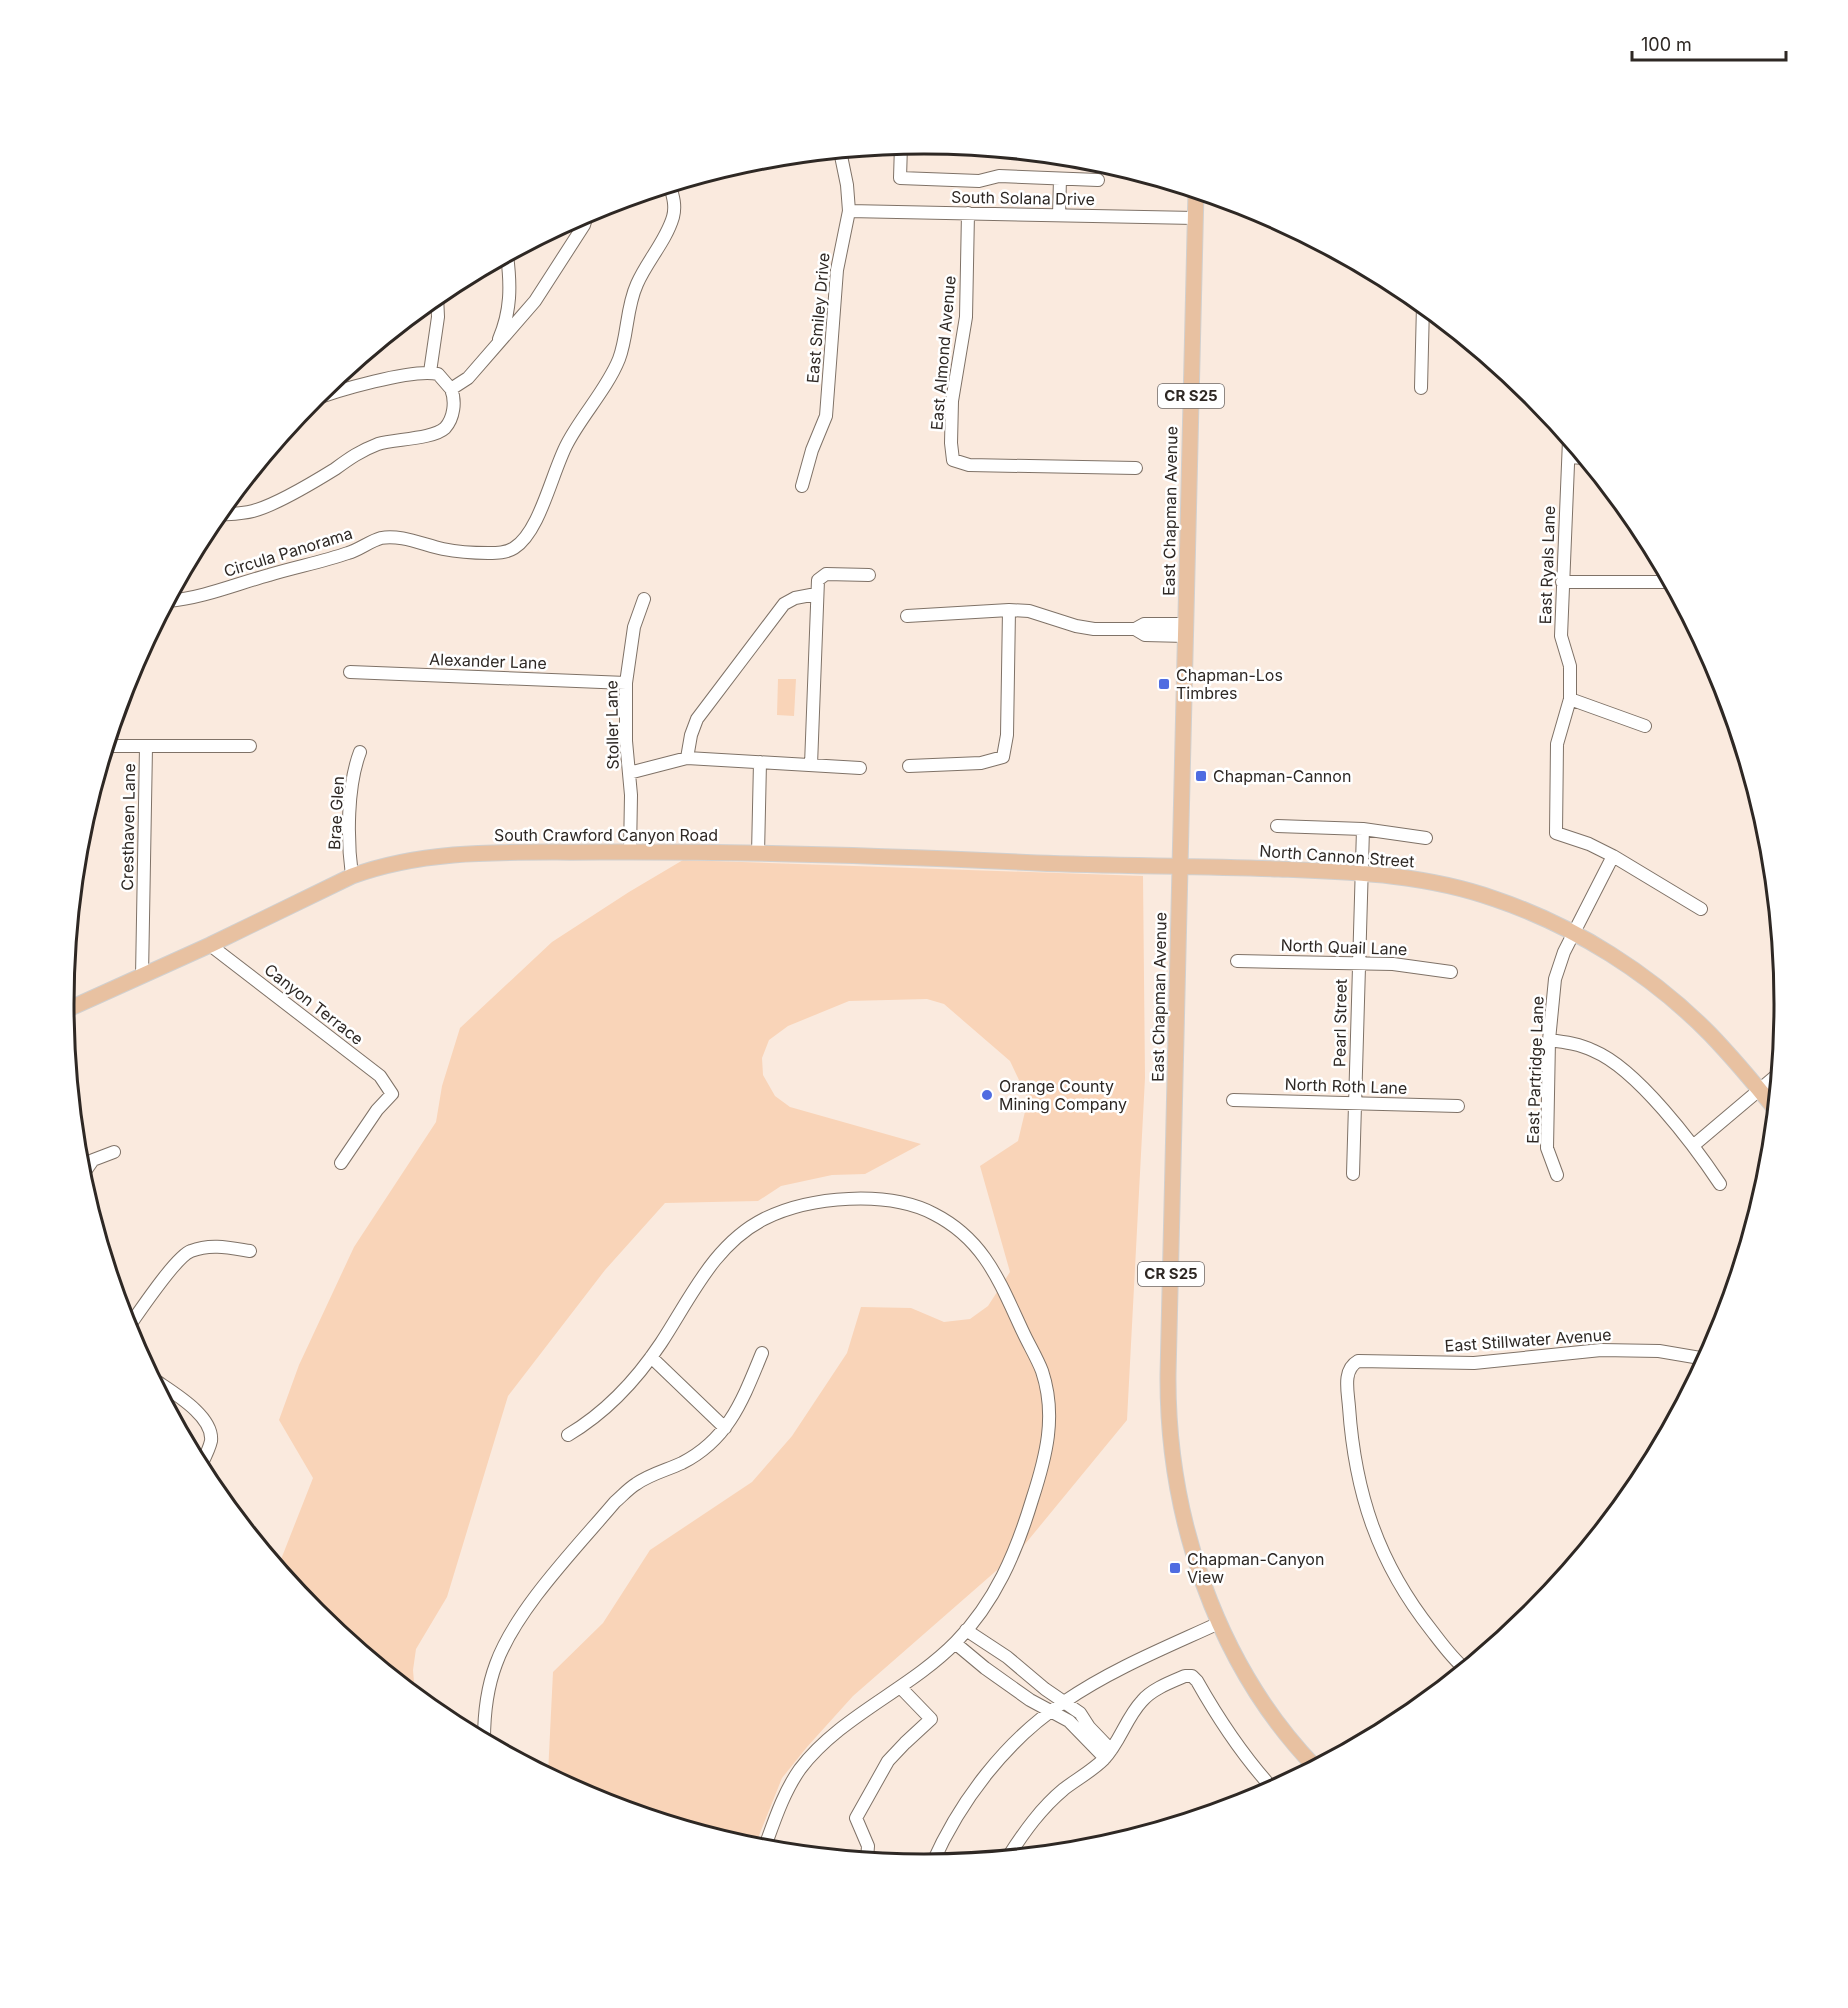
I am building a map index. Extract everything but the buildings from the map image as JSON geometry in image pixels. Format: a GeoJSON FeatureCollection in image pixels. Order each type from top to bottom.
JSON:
{"type":"FeatureCollection","features":[{"type":"Feature","properties":{"kind":"main road","name":"East Chapman Avenue"},"geometry":{"type":"LineString","coordinates":[[1196,199],[1168,1404],[1175,1474],[1185,1522],[1203,1583],[1219,1623],[1253,1686],[1310,1762]]}},
{"type":"Feature","properties":{"kind":"main road","name":"South Crawford Canyon Road"},"geometry":{"type":"LineString","coordinates":[[74,1006],[210,945],[352,876],[374,868],[435,856],[477,853],[630,852],[924,857],[1038,863],[1180,866]]}},
{"type":"Feature","properties":{"kind":"main road","name":"North Cannon Street"},"geometry":{"type":"LineString","coordinates":[[1180,866],[1361,873],[1413,878],[1473,892],[1527,911],[1573,933],[1618,960],[1678,1004],[1719,1044],[1769,1100]]}},
{"type":"Feature","properties":{"kind":"street"},"geometry":{"type":"LineString","coordinates":[[901,154],[900,178],[979,181],[999,176],[1098,180]]}},
{"type":"Feature","properties":{"kind":"street","name":"East Smiley Drive"},"geometry":{"type":"LineString","coordinates":[[802,486],[825,416],[837,270],[849,211],[841,158]]}},
{"type":"Feature","properties":{"kind":"street"},"geometry":{"type":"LineString","coordinates":[[1059,215],[1060,179]]}},
{"type":"Feature","properties":{"kind":"street","name":"Circula Panorama"},"geometry":{"type":"LineString","coordinates":[[176,599],[204,594],[326,560],[354,551],[380,538],[393,538],[452,551],[475,553],[504,552],[513,549],[526,539],[535,523],[566,445],[619,359],[632,296],[674,215],[672,192]]}},
{"type":"Feature","properties":{"kind":"street","name":"South Solana Drive"},"geometry":{"type":"LineString","coordinates":[[849,211],[1195,218]]}},
{"type":"Feature","properties":{"kind":"street","name":"East Almond Avenue"},"geometry":{"type":"LineString","coordinates":[[968,213],[966,317],[952,401],[953,460],[969,465],[1136,468]]}},
{"type":"Feature","properties":{"kind":"street"},"geometry":{"type":"LineString","coordinates":[[451,389],[468,378],[535,301],[584,225]]}},
{"type":"Feature","properties":{"kind":"street"},"geometry":{"type":"LineString","coordinates":[[496,345],[508,314],[510,296],[508,262]]}},
{"type":"Feature","properties":{"kind":"street"},"geometry":{"type":"LineString","coordinates":[[430,372],[438,307]]}},
{"type":"Feature","properties":{"kind":"street"},"geometry":{"type":"LineString","coordinates":[[1421,388],[1423,315]]}},
{"type":"Feature","properties":{"kind":"street"},"geometry":{"type":"LineString","coordinates":[[229,514],[264,507],[363,450],[386,442],[436,433],[444,428],[452,416],[454,404],[451,389],[438,374],[430,372],[336,391]]}},
{"type":"Feature","properties":{"kind":"street","name":"East Ryals Lane"},"geometry":{"type":"LineString","coordinates":[[1569,450],[1561,636],[1570,666],[1570,699],[1557,744],[1556,833],[1613,855]]}},
{"type":"Feature","properties":{"kind":"street"},"geometry":{"type":"LineString","coordinates":[[1569,457],[1575,457]]}},
{"type":"Feature","properties":{"kind":"street"},"geometry":{"type":"LineString","coordinates":[[811,765],[818,580],[821,576],[869,575]]}},
{"type":"Feature","properties":{"kind":"street"},"geometry":{"type":"LineString","coordinates":[[1562,582],[1663,582]]}},
{"type":"Feature","properties":{"kind":"street"},"geometry":{"type":"LineString","coordinates":[[687,758],[687,749],[698,719],[784,604],[795,598],[816,594]]}},
{"type":"Feature","properties":{"kind":"street","name":"Stoller Lane"},"geometry":{"type":"LineString","coordinates":[[630,852],[631,795],[626,741],[626,683],[634,627],[644,599]]}},
{"type":"Feature","properties":{"kind":"street"},"geometry":{"type":"LineString","coordinates":[[909,766],[981,763],[1003,757],[1007,735],[1009,610]]}},
{"type":"Feature","properties":{"kind":"street"},"geometry":{"type":"LineString","coordinates":[[907,616],[1009,610],[1029,611],[1076,626],[1094,629],[1135,629],[1144,624],[1186,630]]}},
{"type":"Feature","properties":{"kind":"street","name":"Alexander Lane"},"geometry":{"type":"LineString","coordinates":[[350,672],[626,683]]}},
{"type":"Feature","properties":{"kind":"street"},"geometry":{"type":"LineString","coordinates":[[1570,699],[1645,726]]}},
{"type":"Feature","properties":{"kind":"street","name":"Cresthaven Lane"},"geometry":{"type":"LineString","coordinates":[[142,976],[146,747],[250,746]]}},
{"type":"Feature","properties":{"kind":"street"},"geometry":{"type":"LineString","coordinates":[[114,747],[146,747]]}},
{"type":"Feature","properties":{"kind":"street","name":"Brae Glen"},"geometry":{"type":"LineString","coordinates":[[352,876],[350,861],[351,794],[354,770],[360,752]]}},
{"type":"Feature","properties":{"kind":"street"},"geometry":{"type":"LineString","coordinates":[[629,773],[687,758],[861,768]]}},
{"type":"Feature","properties":{"kind":"street"},"geometry":{"type":"LineString","coordinates":[[758,854],[760,762]]}},
{"type":"Feature","properties":{"kind":"street"},"geometry":{"type":"LineString","coordinates":[[1277,826],[1363,830],[1426,838]]}},
{"type":"Feature","properties":{"kind":"street","name":"Pearl Street"},"geometry":{"type":"LineString","coordinates":[[1353,1174],[1363,830]]}},
{"type":"Feature","properties":{"kind":"street"},"geometry":{"type":"LineString","coordinates":[[1613,855],[1701,909]]}},
{"type":"Feature","properties":{"kind":"street","name":"East Partridge Lane"},"geometry":{"type":"LineString","coordinates":[[1557,1175],[1547,1148],[1549,1040],[1556,979],[1559,965],[1573,933],[1613,855]]}},
{"type":"Feature","properties":{"kind":"street","name":"Canyon Terrace"},"geometry":{"type":"LineString","coordinates":[[210,945],[380,1076],[392,1094],[377,1110],[341,1163]]}},
{"type":"Feature","properties":{"kind":"street","name":"North Quail Lane"},"geometry":{"type":"LineString","coordinates":[[1237,961],[1393,964],[1451,972]]}},
{"type":"Feature","properties":{"kind":"street"},"geometry":{"type":"LineString","coordinates":[[1549,1040],[1573,1043],[1596,1051],[1622,1070],[1647,1093],[1694,1145],[1720,1184]]}},
{"type":"Feature","properties":{"kind":"street"},"geometry":{"type":"LineString","coordinates":[[1694,1145],[1771,1080]]}},
{"type":"Feature","properties":{"kind":"street","name":"North Roth Lane"},"geometry":{"type":"LineString","coordinates":[[1233,1100],[1458,1106]]}},
{"type":"Feature","properties":{"kind":"street"},"geometry":{"type":"LineString","coordinates":[[89,1165],[93,1160],[114,1152]]}},
{"type":"Feature","properties":{"kind":"street"},"geometry":{"type":"LineString","coordinates":[[567,1435],[599,1414],[651,1357],[717,1256],[738,1235],[761,1220],[784,1210],[803,1205],[857,1199],[888,1199],[927,1210],[961,1231],[982,1252],[993,1269],[1041,1371],[1050,1423],[1047,1453],[1015,1552],[1000,1584],[956,1643],[901,1688],[830,1738],[809,1759],[789,1787],[768,1840]]}},
{"type":"Feature","properties":{"kind":"street"},"geometry":{"type":"LineString","coordinates":[[134,1319],[173,1268],[189,1251],[219,1246],[250,1251]]}},
{"type":"Feature","properties":{"kind":"street","name":"East Stillwater Avenue"},"geometry":{"type":"LineString","coordinates":[[1460,1664],[1425,1623],[1408,1598],[1390,1568],[1365,1509],[1351,1440],[1347,1376],[1353,1364],[1358,1361],[1474,1363],[1601,1350],[1659,1351],[1697,1357]]}},
{"type":"Feature","properties":{"kind":"street"},"geometry":{"type":"LineString","coordinates":[[484,1732],[488,1691],[496,1663],[507,1640],[549,1580],[626,1491],[637,1483],[700,1452],[725,1428],[740,1404],[762,1353]]}},
{"type":"Feature","properties":{"kind":"street"},"geometry":{"type":"LineString","coordinates":[[651,1357],[725,1428]]}},
{"type":"Feature","properties":{"kind":"street"},"geometry":{"type":"LineString","coordinates":[[165,1387],[188,1403],[209,1427],[211,1440],[204,1457]]}},
{"type":"Feature","properties":{"kind":"street"},"geometry":{"type":"LineString","coordinates":[[937,1855],[956,1819],[989,1771],[1007,1751],[1051,1711],[1124,1668],[1219,1623]]}},
{"type":"Feature","properties":{"kind":"street"},"geometry":{"type":"LineString","coordinates":[[966,1630],[1007,1657],[1038,1684],[1080,1713],[1108,1754]]}},
{"type":"Feature","properties":{"kind":"street"},"geometry":{"type":"LineString","coordinates":[[956,1643],[985,1668],[1030,1700],[1070,1721],[1108,1754]]}},
{"type":"Feature","properties":{"kind":"street"},"geometry":{"type":"LineString","coordinates":[[1013,1849],[1047,1805],[1108,1754],[1141,1701],[1149,1694],[1185,1676],[1192,1676],[1197,1681],[1233,1739],[1267,1782]]}},
{"type":"Feature","properties":{"kind":"street"},"geometry":{"type":"LineString","coordinates":[[867,1853],[868,1846],[856,1818],[888,1761],[931,1719],[901,1688]]}},
{"type":"Feature","properties":{"kind":"shaded area"},"geometry":{"type":"Polygon","coordinates":[[[778,679],[796,679],[794,716],[777,715],[778,679]]]}},
{"type":"Feature","properties":{"kind":"shaded area"},"geometry":{"type":"Polygon","coordinates":[[[683,860],[1143,876],[1145,1078],[1127,1420],[1021,1549],[853,1696],[807,1747],[782,1778],[758,1838],[704,1826],[651,1809],[599,1790],[548,1767],[553,1672],[603,1623],[650,1550],[752,1482],[792,1436],[847,1353],[861,1307],[911,1308],[944,1322],[970,1319],[988,1306],[1010,1272],[980,1166],[1018,1141],[1028,1099],[1010,1061],[944,1004],[927,999],[849,1001],[788,1026],[769,1040],[762,1058],[763,1075],[775,1096],[790,1107],[921,1144],[865,1174],[832,1175],[781,1186],[758,1201],[665,1203],[605,1270],[508,1396],[447,1597],[416,1649],[413,1670],[414,1685],[363,1643],[281,1560],[313,1478],[279,1420],[299,1365],[354,1247],[436,1122],[442,1086],[460,1028],[552,942],[683,860]]]}},
{"type":"Feature","properties":{"kind":"place","name":"Chapman-Los Timbres"},"geometry":{"type":"Point","coordinates":[1164,684]}},
{"type":"Feature","properties":{"kind":"place","name":"Chapman-Cannon"},"geometry":{"type":"Point","coordinates":[1201,776]}},
{"type":"Feature","properties":{"kind":"place","name":"Orange County Mining Company"},"geometry":{"type":"Point","coordinates":[987,1095]}},
{"type":"Feature","properties":{"kind":"place","name":"Chapman-Canyon View"},"geometry":{"type":"Point","coordinates":[1175,1568]}}]}
